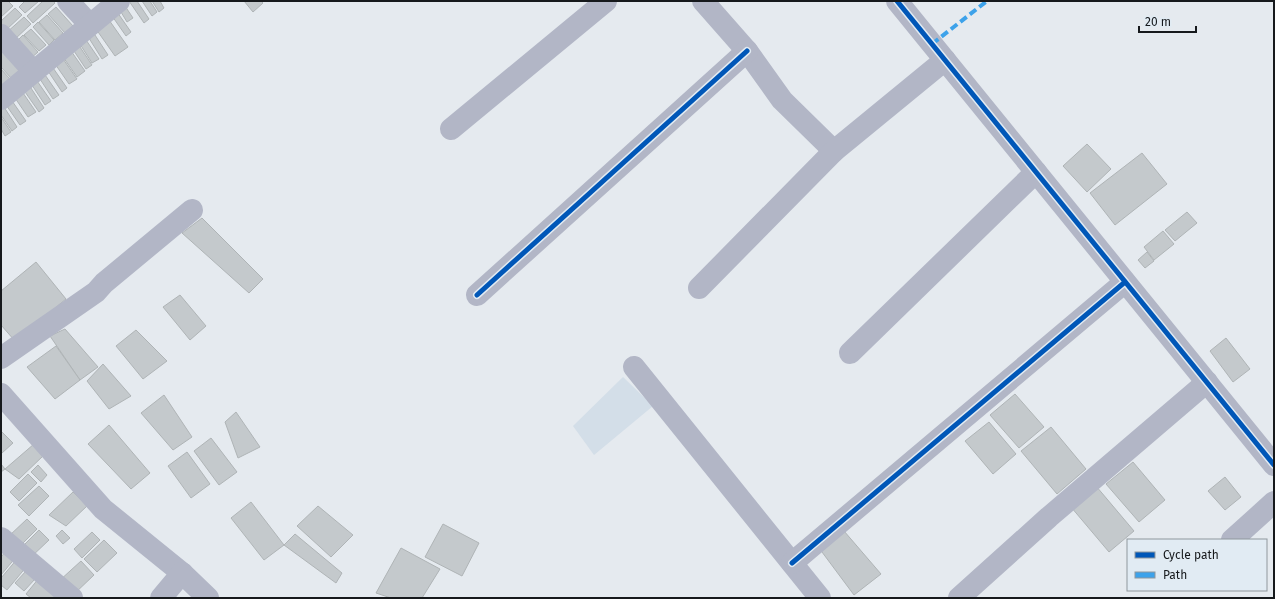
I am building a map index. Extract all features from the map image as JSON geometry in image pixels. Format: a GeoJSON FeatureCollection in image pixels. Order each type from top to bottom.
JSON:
{"type":"FeatureCollection","features":[{"type":"Feature","properties":{"kind":"street"},"geometry":{"type":"LineString","coordinates":[[68,1],[90,25]]}},
{"type":"Feature","properties":{"kind":"street"},"geometry":{"type":"LineString","coordinates":[[1,99],[119,1]]}},
{"type":"Feature","properties":{"kind":"street"},"geometry":{"type":"LineString","coordinates":[[451,129],[606,1]]}},
{"type":"Feature","properties":{"kind":"street"},"geometry":{"type":"LineString","coordinates":[[703,1],[747,51],[782,100],[834,151]]}},
{"type":"Feature","properties":{"kind":"street"},"geometry":{"type":"LineString","coordinates":[[897,1],[1274,465]]}},
{"type":"Feature","properties":{"kind":"street"},"geometry":{"type":"LineString","coordinates":[[1,35],[34,72]]}},
{"type":"Feature","properties":{"kind":"street"},"geometry":{"type":"LineString","coordinates":[[477,295],[747,51]]}},
{"type":"Feature","properties":{"kind":"street"},"geometry":{"type":"LineString","coordinates":[[699,288],[834,151],[945,60]]}},
{"type":"Feature","properties":{"kind":"street"},"geometry":{"type":"LineString","coordinates":[[850,353],[1036,172]]}},
{"type":"Feature","properties":{"kind":"street"},"geometry":{"type":"LineString","coordinates":[[1,358],[96,292],[104,283],[192,210]]}},
{"type":"Feature","properties":{"kind":"street"},"geometry":{"type":"LineString","coordinates":[[792,563],[1126,282]]}},
{"type":"Feature","properties":{"kind":"street"},"geometry":{"type":"LineString","coordinates":[[634,367],[820,598]]}},
{"type":"Feature","properties":{"kind":"street"},"geometry":{"type":"LineString","coordinates":[[959,598],[1049,517],[1206,382]]}},
{"type":"Feature","properties":{"kind":"street"},"geometry":{"type":"LineString","coordinates":[[1,394],[103,509],[182,573],[208,598]]}},
{"type":"Feature","properties":{"kind":"street"},"geometry":{"type":"LineString","coordinates":[[1233,539],[1274,502]]}},
{"type":"Feature","properties":{"kind":"street"},"geometry":{"type":"LineString","coordinates":[[1,538],[72,598]]}},
{"type":"Feature","properties":{"kind":"street"},"geometry":{"type":"LineString","coordinates":[[161,598],[182,573]]}},
{"type":"Feature","properties":{"kind":"shaded area"},"geometry":{"type":"Polygon","coordinates":[[[623,377],[653,406],[594,455],[573,426],[623,377]]]}},
{"type":"Feature","properties":{"kind":"building"},"geometry":{"type":"Polygon","coordinates":[[[1,1],[8,1],[13,6],[1,17],[1,1]]]}},
{"type":"Feature","properties":{"kind":"building"},"geometry":{"type":"Polygon","coordinates":[[[25,1],[39,1],[25,13],[19,7],[25,1]]]}},
{"type":"Feature","properties":{"kind":"building"},"geometry":{"type":"Polygon","coordinates":[[[43,1],[53,1],[55,3],[33,23],[27,16],[43,1]]]}},
{"type":"Feature","properties":{"kind":"building"},"geometry":{"type":"Polygon","coordinates":[[[129,1],[137,1],[149,19],[144,23],[129,1]]]}},
{"type":"Feature","properties":{"kind":"building"},"geometry":{"type":"Polygon","coordinates":[[[142,1],[150,1],[157,12],[152,16],[142,1]]]}},
{"type":"Feature","properties":{"kind":"building"},"geometry":{"type":"Polygon","coordinates":[[[152,1],[160,1],[164,8],[159,12],[152,1]]]}},
{"type":"Feature","properties":{"kind":"building"},"geometry":{"type":"Polygon","coordinates":[[[244,1],[261,1],[263,3],[253,12],[244,1]]]}},
{"type":"Feature","properties":{"kind":"building"},"geometry":{"type":"Polygon","coordinates":[[[123,3],[133,18],[127,22],[118,7],[123,3]]]}},
{"type":"Feature","properties":{"kind":"building"},"geometry":{"type":"Polygon","coordinates":[[[56,7],[73,26],[65,33],[48,14],[56,7]]]}},
{"type":"Feature","properties":{"kind":"building"},"geometry":{"type":"Polygon","coordinates":[[[15,8],[22,15],[5,31],[1,27],[1,21],[15,8]]]}},
{"type":"Feature","properties":{"kind":"building"},"geometry":{"type":"Polygon","coordinates":[[[115,9],[131,32],[126,36],[110,13],[115,9]]]}},
{"type":"Feature","properties":{"kind":"building"},"geometry":{"type":"Polygon","coordinates":[[[47,15],[63,33],[55,40],[39,22],[47,15]]]}},
{"type":"Feature","properties":{"kind":"building"},"geometry":{"type":"Polygon","coordinates":[[[24,17],[31,24],[13,41],[6,33],[24,17]]]}},
{"type":"Feature","properties":{"kind":"building"},"geometry":{"type":"Polygon","coordinates":[[[109,20],[128,47],[115,56],[96,29],[109,20]]]}},
{"type":"Feature","properties":{"kind":"building"},"geometry":{"type":"Polygon","coordinates":[[[38,22],[54,40],[49,45],[33,27],[38,22]]]}},
{"type":"Feature","properties":{"kind":"building"},"geometry":{"type":"Polygon","coordinates":[[[31,29],[46,45],[39,51],[24,35],[31,29]]]}},
{"type":"Feature","properties":{"kind":"building"},"geometry":{"type":"Polygon","coordinates":[[[93,32],[108,55],[102,59],[87,35],[93,32]]]}},
{"type":"Feature","properties":{"kind":"building"},"geometry":{"type":"Polygon","coordinates":[[[23,35],[38,52],[30,59],[15,43],[23,35]]]}},
{"type":"Feature","properties":{"kind":"building"},"geometry":{"type":"Polygon","coordinates":[[[84,37],[99,59],[92,63],[78,41],[84,37]]]}},
{"type":"Feature","properties":{"kind":"building"},"geometry":{"type":"Polygon","coordinates":[[[76,41],[92,65],[86,69],[70,45],[76,41]]]}},
{"type":"Feature","properties":{"kind":"building"},"geometry":{"type":"Polygon","coordinates":[[[69,48],[85,71],[77,77],[61,54],[69,48]]]}},
{"type":"Feature","properties":{"kind":"building"},"geometry":{"type":"Polygon","coordinates":[[[1,49],[21,70],[11,78],[1,67],[1,49]]]}},
{"type":"Feature","properties":{"kind":"building"},"geometry":{"type":"Polygon","coordinates":[[[61,56],[77,79],[69,84],[53,61],[61,56]]]}},
{"type":"Feature","properties":{"kind":"building"},"geometry":{"type":"Polygon","coordinates":[[[51,65],[67,88],[62,92],[46,68],[51,65]]]}},
{"type":"Feature","properties":{"kind":"building"},"geometry":{"type":"Polygon","coordinates":[[[1,69],[10,79],[3,85],[1,83],[1,69]]]}},
{"type":"Feature","properties":{"kind":"building"},"geometry":{"type":"Polygon","coordinates":[[[43,72],[59,95],[53,99],[38,76],[43,72]]]}},
{"type":"Feature","properties":{"kind":"building"},"geometry":{"type":"Polygon","coordinates":[[[35,78],[51,101],[45,105],[30,82],[35,78]]]}},
{"type":"Feature","properties":{"kind":"building"},"geometry":{"type":"Polygon","coordinates":[[[29,85],[44,108],[39,112],[23,89],[29,85]]]}},
{"type":"Feature","properties":{"kind":"building"},"geometry":{"type":"Polygon","coordinates":[[[21,90],[36,112],[28,117],[13,95],[21,90]]]}},
{"type":"Feature","properties":{"kind":"building"},"geometry":{"type":"Polygon","coordinates":[[[10,98],[26,121],[20,125],[4,102],[10,98]]]}},
{"type":"Feature","properties":{"kind":"building"},"geometry":{"type":"Polygon","coordinates":[[[2,104],[17,127],[12,131],[1,115],[2,104]]]}},
{"type":"Feature","properties":{"kind":"building"},"geometry":{"type":"Polygon","coordinates":[[[1,117],[11,132],[5,136],[1,129],[1,117]]]}},
{"type":"Feature","properties":{"kind":"building"},"geometry":{"type":"Polygon","coordinates":[[[1087,144],[1111,169],[1087,192],[1063,166],[1087,144]]]}},
{"type":"Feature","properties":{"kind":"building"},"geometry":{"type":"Polygon","coordinates":[[[1142,153],[1167,184],[1115,225],[1090,193],[1142,153]]]}},
{"type":"Feature","properties":{"kind":"building"},"geometry":{"type":"Polygon","coordinates":[[[1187,212],[1197,223],[1175,241],[1165,230],[1187,212]]]}},
{"type":"Feature","properties":{"kind":"building"},"geometry":{"type":"Polygon","coordinates":[[[202,218],[263,279],[249,293],[182,233],[202,218]]]}},
{"type":"Feature","properties":{"kind":"building"},"geometry":{"type":"Polygon","coordinates":[[[1163,231],[1174,244],[1154,260],[1144,247],[1163,231]]]}},
{"type":"Feature","properties":{"kind":"building"},"geometry":{"type":"Polygon","coordinates":[[[1147,252],[1154,261],[1145,268],[1138,260],[1147,252]]]}},
{"type":"Feature","properties":{"kind":"building"},"geometry":{"type":"Polygon","coordinates":[[[36,262],[66,299],[15,341],[1,325],[1,291],[36,262]]]}},
{"type":"Feature","properties":{"kind":"building"},"geometry":{"type":"Polygon","coordinates":[[[180,295],[206,326],[190,340],[163,307],[180,295]]]}},
{"type":"Feature","properties":{"kind":"building"},"geometry":{"type":"Polygon","coordinates":[[[65,329],[98,367],[80,380],[50,336],[65,329]]]}},
{"type":"Feature","properties":{"kind":"building"},"geometry":{"type":"Polygon","coordinates":[[[136,330],[167,361],[143,379],[116,346],[136,330]]]}},
{"type":"Feature","properties":{"kind":"building"},"geometry":{"type":"Polygon","coordinates":[[[1226,338],[1250,369],[1233,382],[1210,351],[1226,338]]]}},
{"type":"Feature","properties":{"kind":"building"},"geometry":{"type":"Polygon","coordinates":[[[56,346],[80,380],[55,399],[27,367],[56,346]]]}},
{"type":"Feature","properties":{"kind":"building"},"geometry":{"type":"Polygon","coordinates":[[[103,364],[131,396],[109,409],[87,381],[103,364]]]}},
{"type":"Feature","properties":{"kind":"building"},"geometry":{"type":"Polygon","coordinates":[[[1015,394],[1044,427],[1019,448],[990,415],[1015,394]]]}},
{"type":"Feature","properties":{"kind":"building"},"geometry":{"type":"Polygon","coordinates":[[[164,395],[192,437],[173,450],[141,413],[164,395]]]}},
{"type":"Feature","properties":{"kind":"building"},"geometry":{"type":"Polygon","coordinates":[[[236,412],[260,447],[238,458],[225,422],[236,412]]]}},
{"type":"Feature","properties":{"kind":"building"},"geometry":{"type":"Polygon","coordinates":[[[989,422],[1016,454],[993,474],[965,441],[989,422]]]}},
{"type":"Feature","properties":{"kind":"building"},"geometry":{"type":"Polygon","coordinates":[[[109,425],[150,473],[131,489],[88,444],[109,425]]]}},
{"type":"Feature","properties":{"kind":"building"},"geometry":{"type":"Polygon","coordinates":[[[1051,427],[1086,469],[1057,494],[1021,451],[1051,427]]]}},
{"type":"Feature","properties":{"kind":"building"},"geometry":{"type":"Polygon","coordinates":[[[1,431],[13,443],[2,453],[1,452],[1,431]]]}},
{"type":"Feature","properties":{"kind":"building"},"geometry":{"type":"Polygon","coordinates":[[[211,438],[237,472],[219,485],[194,451],[211,438]]]}},
{"type":"Feature","properties":{"kind":"building"},"geometry":{"type":"Polygon","coordinates":[[[34,444],[44,455],[19,479],[5,469],[34,444]]]}},
{"type":"Feature","properties":{"kind":"building"},"geometry":{"type":"Polygon","coordinates":[[[187,452],[210,484],[191,498],[168,466],[187,452]]]}},
{"type":"Feature","properties":{"kind":"building"},"geometry":{"type":"Polygon","coordinates":[[[1133,462],[1165,500],[1139,522],[1106,484],[1133,462]]]}},
{"type":"Feature","properties":{"kind":"building"},"geometry":{"type":"Polygon","coordinates":[[[1,464],[5,469],[1,472],[1,464]]]}},
{"type":"Feature","properties":{"kind":"building"},"geometry":{"type":"Polygon","coordinates":[[[38,465],[47,475],[41,482],[31,472],[38,465]]]}},
{"type":"Feature","properties":{"kind":"building"},"geometry":{"type":"Polygon","coordinates":[[[28,474],[37,483],[19,501],[10,492],[28,474]]]}},
{"type":"Feature","properties":{"kind":"building"},"geometry":{"type":"Polygon","coordinates":[[[1225,477],[1241,497],[1225,510],[1208,491],[1225,477]]]}},
{"type":"Feature","properties":{"kind":"building"},"geometry":{"type":"Polygon","coordinates":[[[39,486],[49,496],[29,516],[18,505],[39,486]]]}},
{"type":"Feature","properties":{"kind":"building"},"geometry":{"type":"Polygon","coordinates":[[[1096,486],[1134,531],[1109,552],[1071,507],[1096,486]]]}},
{"type":"Feature","properties":{"kind":"building"},"geometry":{"type":"Polygon","coordinates":[[[73,492],[87,506],[66,526],[49,515],[73,492]]]}},
{"type":"Feature","properties":{"kind":"building"},"geometry":{"type":"Polygon","coordinates":[[[251,502],[284,545],[264,560],[231,518],[251,502]]]}},
{"type":"Feature","properties":{"kind":"building"},"geometry":{"type":"Polygon","coordinates":[[[318,506],[353,535],[331,557],[297,526],[318,506]]]}},
{"type":"Feature","properties":{"kind":"building"},"geometry":{"type":"Polygon","coordinates":[[[27,519],[37,529],[20,546],[9,536],[27,519]]]}},
{"type":"Feature","properties":{"kind":"building"},"geometry":{"type":"Polygon","coordinates":[[[443,524],[479,543],[462,576],[425,557],[443,524]]]}},
{"type":"Feature","properties":{"kind":"building"},"geometry":{"type":"Polygon","coordinates":[[[39,530],[49,540],[30,558],[21,548],[39,530]]]}},
{"type":"Feature","properties":{"kind":"building"},"geometry":{"type":"Polygon","coordinates":[[[62,530],[70,538],[63,544],[56,536],[62,530]]]}},
{"type":"Feature","properties":{"kind":"building"},"geometry":{"type":"Polygon","coordinates":[[[844,531],[881,574],[854,595],[819,548],[844,531]]]}},
{"type":"Feature","properties":{"kind":"building"},"geometry":{"type":"Polygon","coordinates":[[[92,532],[100,540],[82,558],[74,549],[92,532]]]}},
{"type":"Feature","properties":{"kind":"building"},"geometry":{"type":"Polygon","coordinates":[[[295,534],[342,573],[336,583],[284,545],[295,534]]]}},
{"type":"Feature","properties":{"kind":"building"},"geometry":{"type":"Polygon","coordinates":[[[104,540],[117,553],[97,572],[84,559],[104,540]]]}},
{"type":"Feature","properties":{"kind":"building"},"geometry":{"type":"Polygon","coordinates":[[[401,548],[440,569],[422,598],[391,598],[376,593],[401,548]]]}},
{"type":"Feature","properties":{"kind":"building"},"geometry":{"type":"Polygon","coordinates":[[[7,550],[16,557],[1,575],[1,557],[7,550]]]}},
{"type":"Feature","properties":{"kind":"building"},"geometry":{"type":"Polygon","coordinates":[[[18,558],[27,566],[7,590],[1,585],[1,578],[18,558]]]}},
{"type":"Feature","properties":{"kind":"building"},"geometry":{"type":"Polygon","coordinates":[[[81,561],[94,575],[73,595],[59,581],[81,561]]]}},
{"type":"Feature","properties":{"kind":"building"},"geometry":{"type":"Polygon","coordinates":[[[26,571],[35,579],[24,591],[15,583],[26,571]]]}},
{"type":"Feature","properties":{"kind":"building"},"geometry":{"type":"Polygon","coordinates":[[[39,578],[59,598],[31,598],[26,594],[39,578]]]}},
{"type":"Feature","properties":{"kind":"marked path"},"geometry":{"type":"LineString","coordinates":[[932,44],[987,1]]}},
{"type":"Feature","properties":{"kind":"cycle path"},"geometry":{"type":"LineString","coordinates":[[897,1],[1274,465]]}},
{"type":"Feature","properties":{"kind":"cycle path"},"geometry":{"type":"LineString","coordinates":[[477,295],[747,51]]}},
{"type":"Feature","properties":{"kind":"cycle path"},"geometry":{"type":"LineString","coordinates":[[792,563],[1125,282]]}}]}
